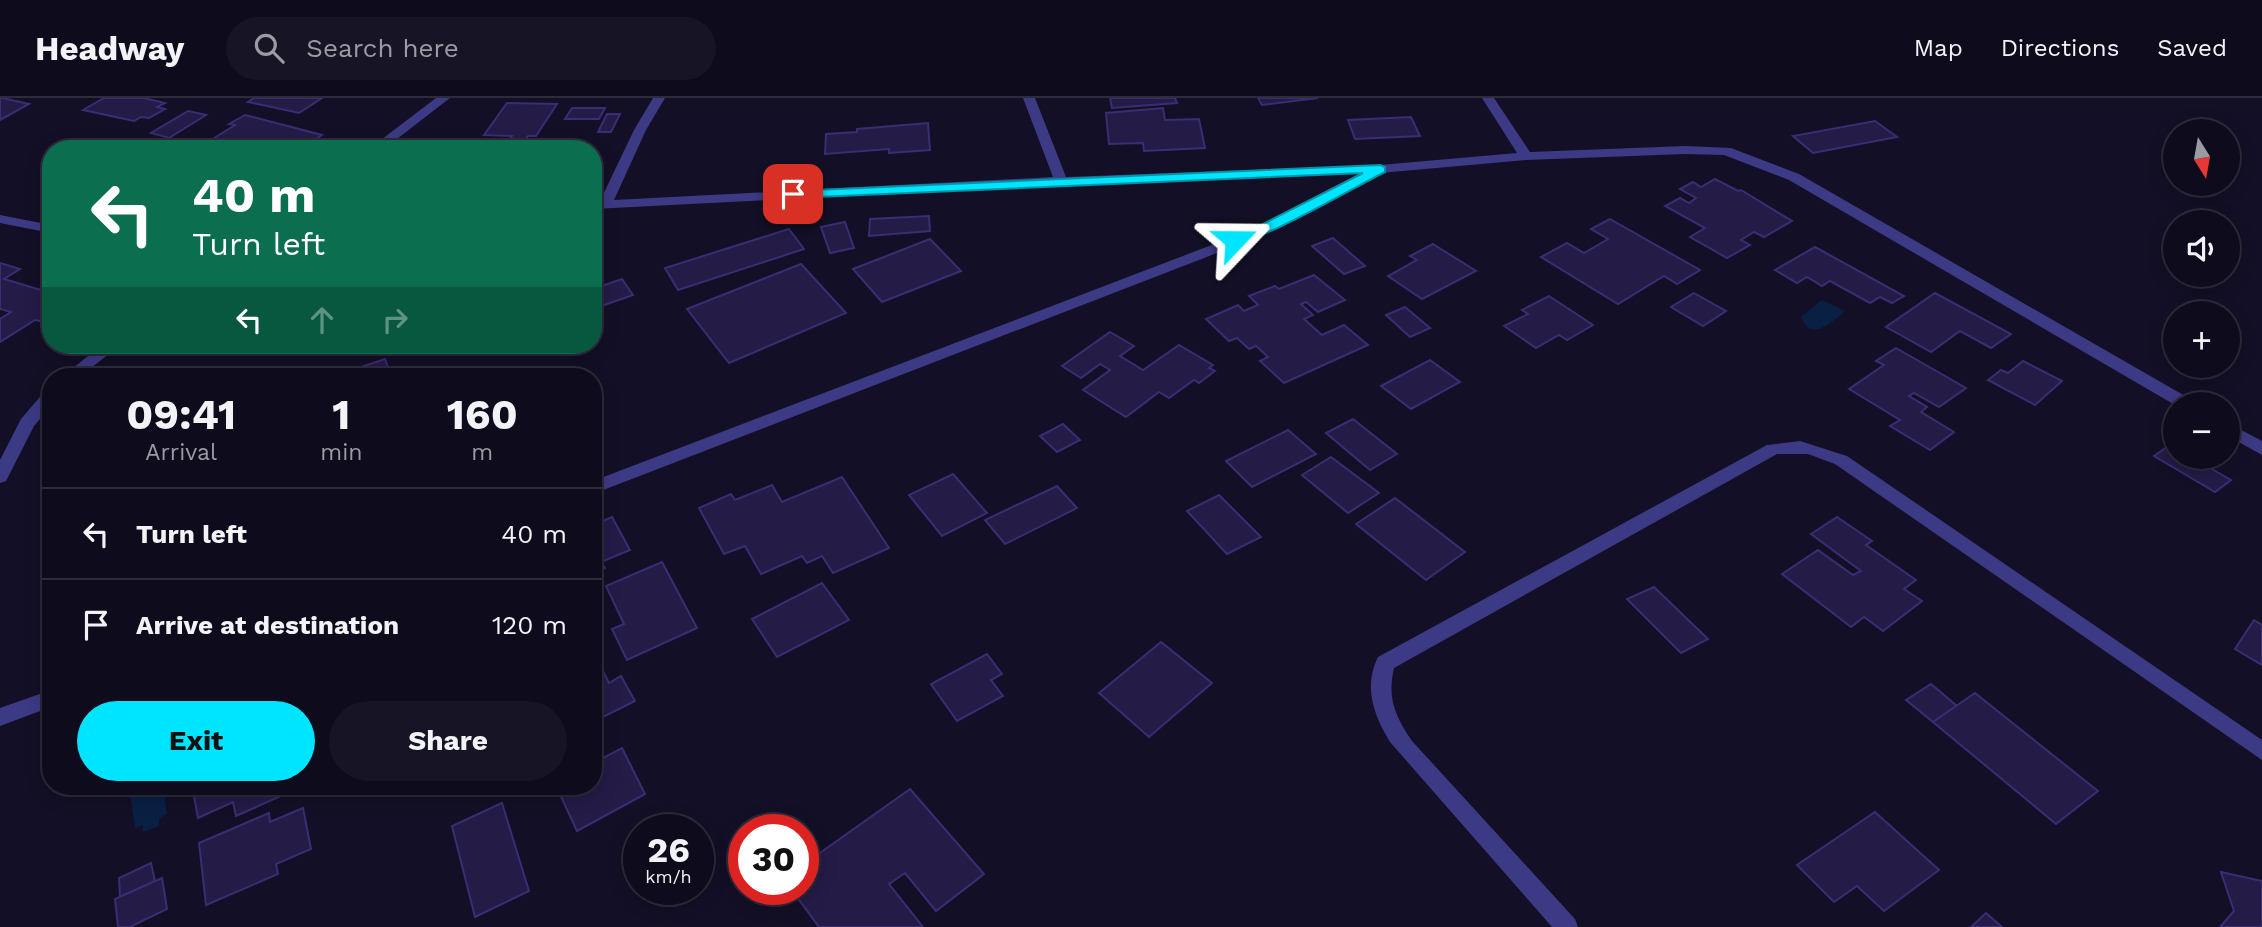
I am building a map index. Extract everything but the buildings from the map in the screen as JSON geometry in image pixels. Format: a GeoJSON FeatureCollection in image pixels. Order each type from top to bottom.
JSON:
{"type":"FeatureCollection","features":[{"type":"Feature","properties":{"kind":"street"},"geometry":{"type":"LineString","coordinates":[[387,140],[444,98]]}},
{"type":"Feature","properties":{"kind":"street"},"geometry":{"type":"LineString","coordinates":[[602,199],[659,98]]}},
{"type":"Feature","properties":{"kind":"street"},"geometry":{"type":"LineString","coordinates":[[1029,98],[1061,181]]}},
{"type":"Feature","properties":{"kind":"street"},"geometry":{"type":"LineString","coordinates":[[1488,98],[1525,156]]}},
{"type":"Feature","properties":{"kind":"street"},"geometry":{"type":"LineString","coordinates":[[602,204],[1061,181],[1380,169],[1525,156],[1726,151],[1763,162],[1794,177],[2165,392]]}},
{"type":"Feature","properties":{"kind":"street"},"geometry":{"type":"LineString","coordinates":[[602,485],[1256,233],[1380,169]]}},
{"type":"Feature","properties":{"kind":"street"},"geometry":{"type":"LineString","coordinates":[[0,219],[42,227]]}},
{"type":"Feature","properties":{"kind":"street"},"geometry":{"type":"LineString","coordinates":[[82,368],[100,354]]}},
{"type":"Feature","properties":{"kind":"street"},"geometry":{"type":"LineString","coordinates":[[0,477],[27,423],[42,406]]}},
{"type":"Feature","properties":{"kind":"street"},"geometry":{"type":"LineString","coordinates":[[2240,436],[2262,449]]}},
{"type":"Feature","properties":{"kind":"street"},"geometry":{"type":"LineString","coordinates":[[1567,927],[1405,747],[1390,726],[1380,704],[1379,684],[1385,663],[1773,449],[1793,445],[1816,448],[1841,460],[2262,751]]}},
{"type":"Feature","properties":{"kind":"street"},"geometry":{"type":"LineString","coordinates":[[0,717],[42,701]]}},
{"type":"Feature","properties":{"kind":"water"},"geometry":{"type":"Polygon","coordinates":[[[1822,300],[1845,311],[1822,328],[1810,329],[1801,317],[1822,300]]]}},
{"type":"Feature","properties":{"kind":"water"},"geometry":{"type":"Polygon","coordinates":[[[130,795],[164,795],[167,814],[159,818],[159,826],[143,832],[143,825],[135,828],[130,795]]]}},
{"type":"Feature","properties":{"kind":"route"},"geometry":{"type":"LineString","coordinates":[[793,194],[1380,169],[1256,233],[1235,240]]}}]}
